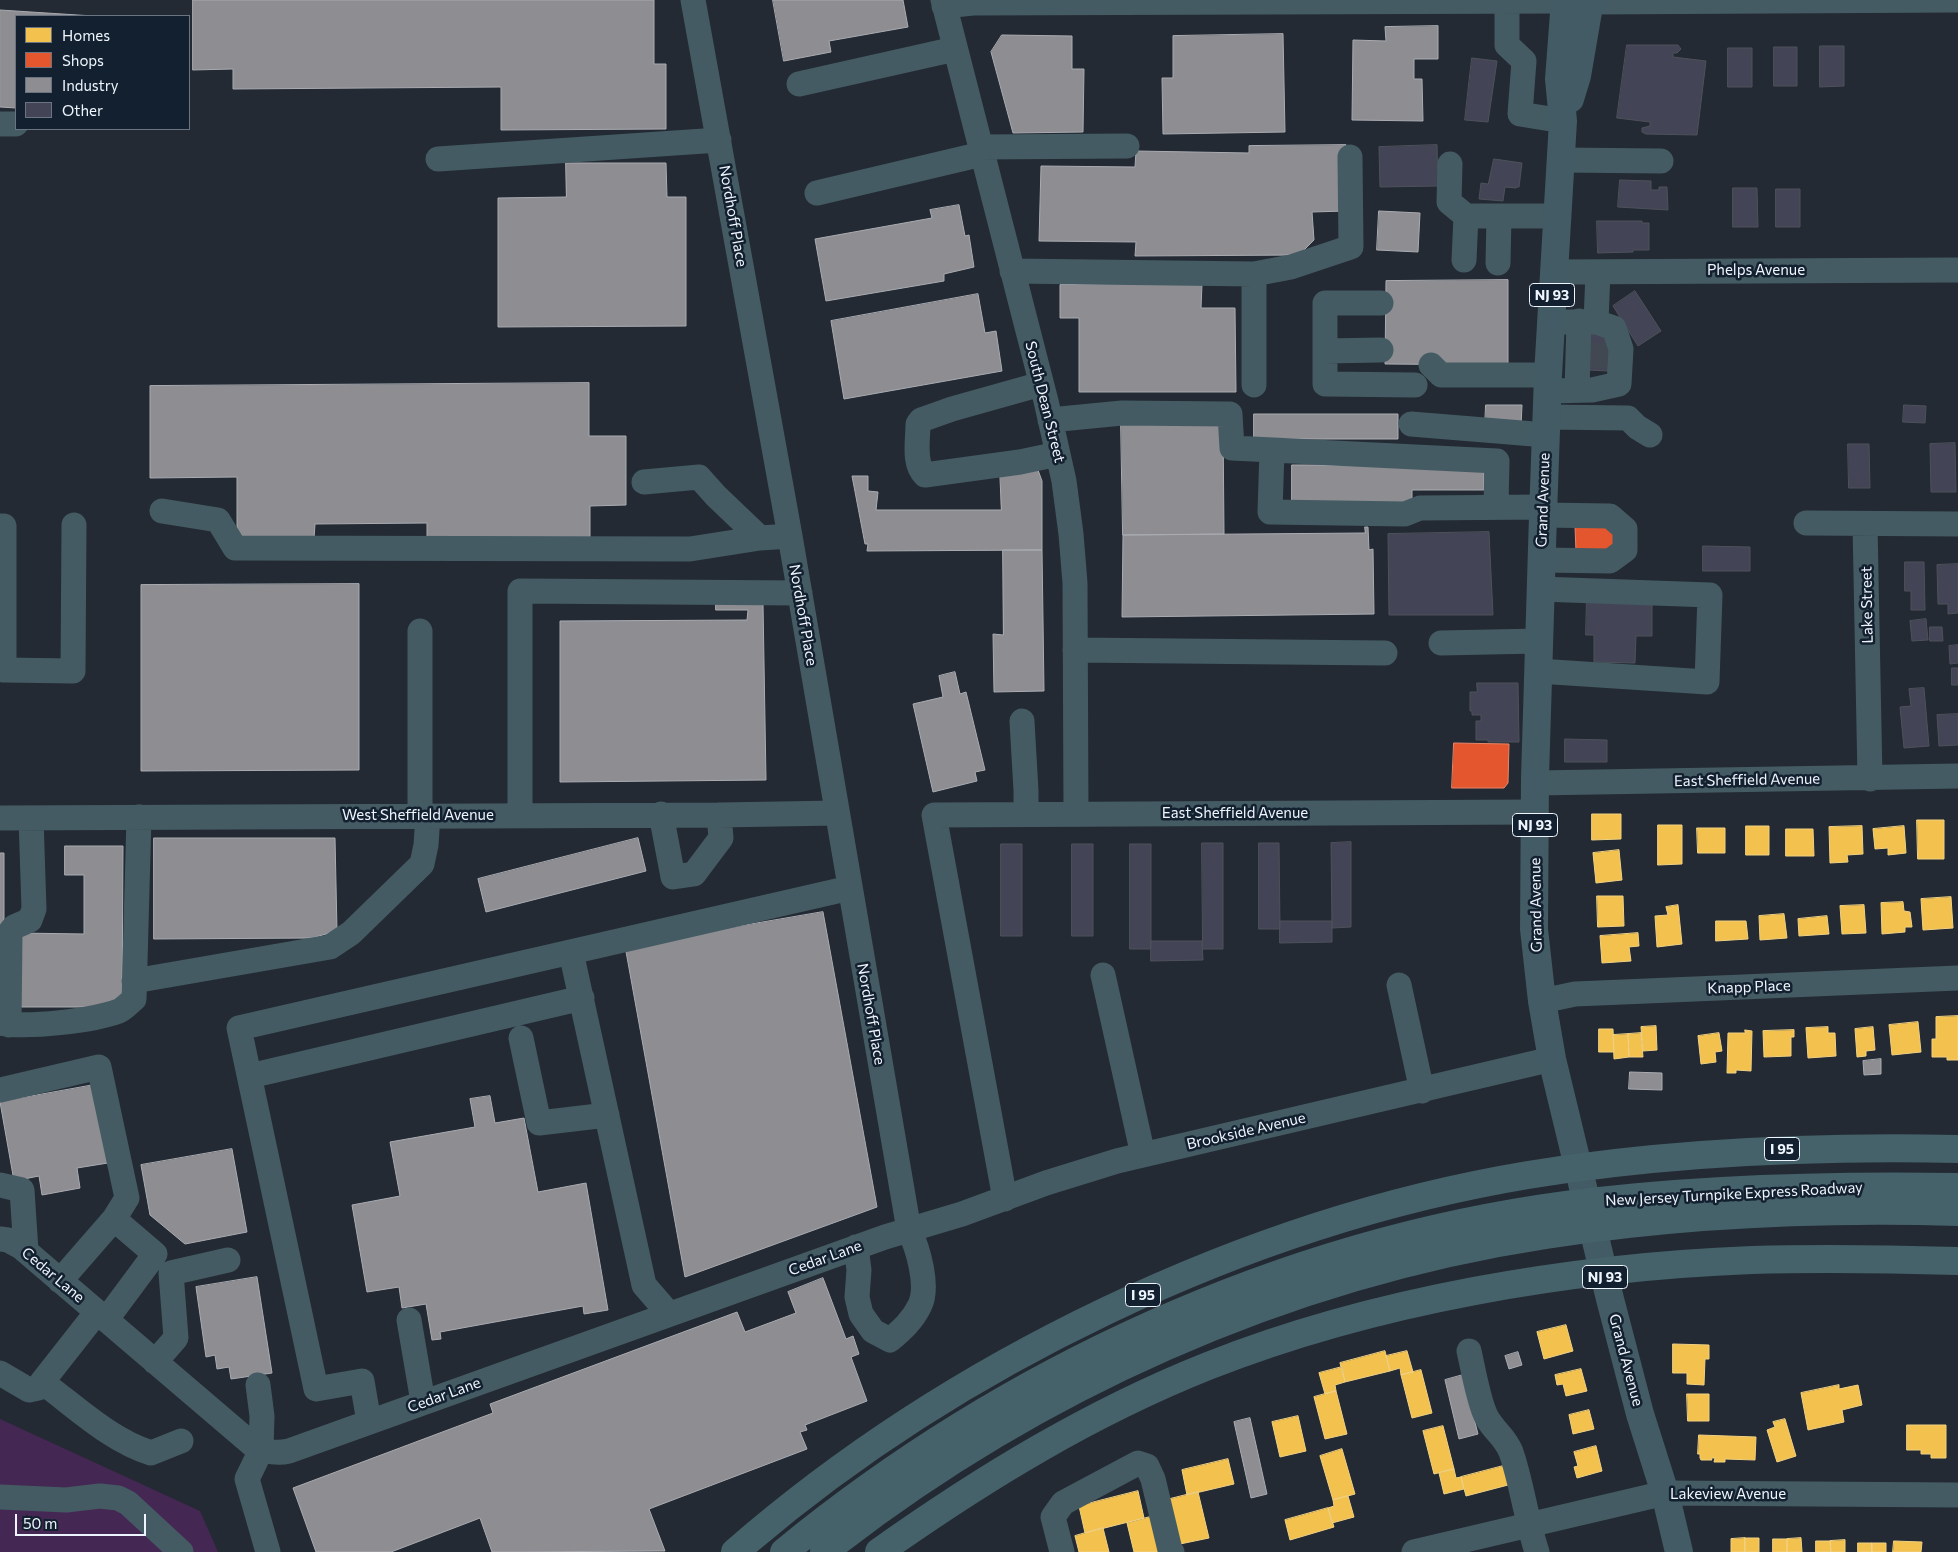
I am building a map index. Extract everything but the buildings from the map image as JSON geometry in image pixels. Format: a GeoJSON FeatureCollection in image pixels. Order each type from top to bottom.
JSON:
{"type":"FeatureCollection","features":[{"type":"Feature","properties":{"kind":"highway","name":"I 95"},"geometry":{"type":"LineString","coordinates":[[735,1552],[770,1522],[856,1457],[940,1401],[1042,1343],[1138,1297],[1198,1271],[1272,1243],[1377,1209],[1498,1181],[1607,1164],[1705,1154],[1784,1149],[1958,1149]]}},
{"type":"Feature","properties":{"kind":"highway","name":"New Jersey Turnpike Express Roadway"},"geometry":{"type":"LineString","coordinates":[[784,1552],[872,1484],[971,1419],[1078,1360],[1185,1310],[1294,1270],[1408,1236],[1516,1213],[1615,1199],[1850,1186],[1958,1187]]}},
{"type":"Feature","properties":{"kind":"highway","name":"New Jersey Turnpike Express Roadway"},"geometry":{"type":"LineString","coordinates":[[824,1552],[912,1488],[978,1445],[1083,1386],[1206,1330],[1309,1292],[1425,1259],[1543,1235],[1621,1225],[1703,1217],[1783,1213],[1958,1212]]}},
{"type":"Feature","properties":{"kind":"highway"},"geometry":{"type":"LineString","coordinates":[[879,1552],[958,1497],[1058,1438],[1115,1408],[1207,1367],[1294,1336],[1390,1310],[1509,1286],[1632,1270],[1697,1264],[1790,1259],[1958,1261]]}},
{"type":"Feature","properties":{"kind":"main road","name":"Grand Avenue"},"geometry":{"type":"LineString","coordinates":[[1578,1],[1559,79],[1563,122],[1550,322],[1541,560],[1534,929],[1542,1001],[1552,1059],[1635,1394],[1666,1493],[1679,1552]]}},
{"type":"Feature","properties":{"kind":"street","name":"Nordhoff Place"},"geometry":{"type":"LineString","coordinates":[[693,0],[790,536],[909,1230],[916,1244],[923,1282],[921,1304],[905,1328],[890,1340],[873,1331],[861,1314],[857,1297],[859,1270],[856,1247]]}},
{"type":"Feature","properties":{"kind":"street"},"geometry":{"type":"LineString","coordinates":[[944,3],[1958,0]]}},
{"type":"Feature","properties":{"kind":"street"},"geometry":{"type":"LineString","coordinates":[[1507,2],[1508,44],[1524,61],[1520,114],[1563,122]]}},
{"type":"Feature","properties":{"kind":"street","name":"South Dean Street"},"geometry":{"type":"LineString","coordinates":[[944,3],[1064,481],[1075,583],[1076,814]]}},
{"type":"Feature","properties":{"kind":"street"},"geometry":{"type":"LineString","coordinates":[[798,84],[955,49]]}},
{"type":"Feature","properties":{"kind":"street"},"geometry":{"type":"LineString","coordinates":[[0,124],[15,124]]}},
{"type":"Feature","properties":{"kind":"street"},"geometry":{"type":"LineString","coordinates":[[438,159],[719,140]]}},
{"type":"Feature","properties":{"kind":"street"},"geometry":{"type":"LineString","coordinates":[[817,193],[981,150],[1127,146]]}},
{"type":"Feature","properties":{"kind":"street"},"geometry":{"type":"LineString","coordinates":[[1012,271],[1254,274],[1291,267],[1351,247],[1350,157]]}},
{"type":"Feature","properties":{"kind":"street"},"geometry":{"type":"LineString","coordinates":[[1561,160],[1661,161]]}},
{"type":"Feature","properties":{"kind":"street"},"geometry":{"type":"LineString","coordinates":[[1450,164],[1449,202],[1466,216],[1557,216]]}},
{"type":"Feature","properties":{"kind":"street"},"geometry":{"type":"LineString","coordinates":[[1464,260],[1466,216]]}},
{"type":"Feature","properties":{"kind":"street"},"geometry":{"type":"LineString","coordinates":[[1498,263],[1500,216]]}},
{"type":"Feature","properties":{"kind":"street","name":"Phelps Avenue"},"geometry":{"type":"LineString","coordinates":[[1553,272],[1958,270]]}},
{"type":"Feature","properties":{"kind":"street"},"geometry":{"type":"LineString","coordinates":[[1412,424],[1547,404],[1577,390],[1592,390],[1619,384],[1599,355],[1588,322],[1598,272]]}},
{"type":"Feature","properties":{"kind":"street"},"geometry":{"type":"LineString","coordinates":[[1254,274],[1254,385]]}},
{"type":"Feature","properties":{"kind":"street"},"geometry":{"type":"LineString","coordinates":[[1381,303],[1325,303],[1325,384],[1415,384]]}},
{"type":"Feature","properties":{"kind":"street"},"geometry":{"type":"LineString","coordinates":[[1550,322],[1588,322],[1614,328],[1621,349],[1599,355],[1577,390]]}},
{"type":"Feature","properties":{"kind":"street"},"geometry":{"type":"LineString","coordinates":[[1325,351],[1381,350]]}},
{"type":"Feature","properties":{"kind":"street"},"geometry":{"type":"LineString","coordinates":[[1431,365],[1441,375],[1547,404],[1628,418],[1637,427],[1650,435]]}},
{"type":"Feature","properties":{"kind":"street"},"geometry":{"type":"LineString","coordinates":[[1041,384],[920,420],[918,424],[917,460],[921,471],[925,475],[1020,462],[1058,454]]}},
{"type":"Feature","properties":{"kind":"street"},"geometry":{"type":"LineString","coordinates":[[1050,420],[1122,412],[1230,414],[1232,448],[1497,461],[1496,495]]}},
{"type":"Feature","properties":{"kind":"street"},"geometry":{"type":"LineString","coordinates":[[1272,450],[1270,512],[1405,514],[1420,508],[1496,495],[1543,511],[1610,516],[1626,529],[1625,550],[1610,561],[1541,560]]}},
{"type":"Feature","properties":{"kind":"street"},"geometry":{"type":"LineString","coordinates":[[644,482],[699,477],[760,538]]}},
{"type":"Feature","properties":{"kind":"street"},"geometry":{"type":"LineString","coordinates":[[162,512],[218,520],[235,548],[690,549],[760,538],[790,536]]}},
{"type":"Feature","properties":{"kind":"street"},"geometry":{"type":"LineString","coordinates":[[1806,523],[1958,524]]}},
{"type":"Feature","properties":{"kind":"street","name":"Lake Street"},"geometry":{"type":"LineString","coordinates":[[1865,524],[1870,779]]}},
{"type":"Feature","properties":{"kind":"street"},"geometry":{"type":"LineString","coordinates":[[0,526],[4,526],[4,670],[74,671],[74,525]]}},
{"type":"Feature","properties":{"kind":"street"},"geometry":{"type":"LineString","coordinates":[[1538,671],[1707,682],[1710,595],[1540,589]]}},
{"type":"Feature","properties":{"kind":"street"},"geometry":{"type":"LineString","coordinates":[[520,815],[520,591],[800,593]]}},
{"type":"Feature","properties":{"kind":"street"},"geometry":{"type":"LineString","coordinates":[[134,981],[330,947],[351,933],[422,864],[426,845],[420,632]]}},
{"type":"Feature","properties":{"kind":"street"},"geometry":{"type":"LineString","coordinates":[[1440,643],[1539,641]]}},
{"type":"Feature","properties":{"kind":"street"},"geometry":{"type":"LineString","coordinates":[[1075,650],[1385,653]]}},
{"type":"Feature","properties":{"kind":"street"},"geometry":{"type":"LineString","coordinates":[[1022,721],[1026,814]]}},
{"type":"Feature","properties":{"kind":"street","name":"East Sheffield Avenue"},"geometry":{"type":"LineString","coordinates":[[1536,783],[1870,779],[1958,776]]}},
{"type":"Feature","properties":{"kind":"street","name":"East Sheffield Avenue"},"geometry":{"type":"LineString","coordinates":[[1005,1199],[934,815],[1535,812]]}},
{"type":"Feature","properties":{"kind":"street","name":"West Sheffield Avenue"},"geometry":{"type":"LineString","coordinates":[[0,818],[837,813]]}},
{"type":"Feature","properties":{"kind":"street"},"geometry":{"type":"LineString","coordinates":[[661,814],[673,877],[694,874],[721,838],[719,815]]}},
{"type":"Feature","properties":{"kind":"street"},"geometry":{"type":"LineString","coordinates":[[31,818],[34,909],[30,920],[14,927],[10,932],[4,1024],[83,1020],[120,1011],[134,999],[138,817]]}},
{"type":"Feature","properties":{"kind":"street"},"geometry":{"type":"LineString","coordinates":[[369,1422],[362,1381],[316,1389],[239,1028],[850,888]]}},
{"type":"Feature","properties":{"kind":"street"},"geometry":{"type":"LineString","coordinates":[[571,952],[644,1285],[669,1314]]}},
{"type":"Feature","properties":{"kind":"street"},"geometry":{"type":"LineString","coordinates":[[1103,974],[1143,1155]]}},
{"type":"Feature","properties":{"kind":"street","name":"Knapp Place"},"geometry":{"type":"LineString","coordinates":[[1542,1001],[1575,994],[1958,978]]}},
{"type":"Feature","properties":{"kind":"street"},"geometry":{"type":"LineString","coordinates":[[1399,985],[1422,1091]]}},
{"type":"Feature","properties":{"kind":"street"},"geometry":{"type":"LineString","coordinates":[[250,1076],[582,998]]}},
{"type":"Feature","properties":{"kind":"street"},"geometry":{"type":"LineString","coordinates":[[521,1038],[539,1123],[607,1115]]}},
{"type":"Feature","properties":{"kind":"street","name":"Brookside Avenue"},"geometry":{"type":"LineString","coordinates":[[945,1220],[1091,1168],[1552,1059]]}},
{"type":"Feature","properties":{"kind":"street"},"geometry":{"type":"LineString","coordinates":[[0,1090],[99,1067],[127,1198],[114,1219],[60,1281]]}},
{"type":"Feature","properties":{"kind":"street"},"geometry":{"type":"LineString","coordinates":[[0,1186],[22,1190],[26,1251]]}},
{"type":"Feature","properties":{"kind":"street"},"geometry":{"type":"LineString","coordinates":[[0,1373],[29,1390],[38,1388],[45,1376],[155,1254],[114,1219]]}},
{"type":"Feature","properties":{"kind":"street","name":"Cedar Lane"},"geometry":{"type":"LineString","coordinates":[[1,1232],[26,1251],[245,1438],[261,1450],[275,1453],[289,1450],[369,1422],[856,1247],[945,1220]]}},
{"type":"Feature","properties":{"kind":"street"},"geometry":{"type":"LineString","coordinates":[[155,1362],[176,1338],[171,1273],[228,1260]]}},
{"type":"Feature","properties":{"kind":"street"},"geometry":{"type":"LineString","coordinates":[[627,1329],[644,1285]]}},
{"type":"Feature","properties":{"kind":"street"},"geometry":{"type":"LineString","coordinates":[[409,1320],[423,1402]]}},
{"type":"Feature","properties":{"kind":"street"},"geometry":{"type":"LineString","coordinates":[[1469,1351],[1486,1416],[1496,1432],[1506,1440],[1512,1454],[1528,1525],[1537,1552]]}},
{"type":"Feature","properties":{"kind":"street"},"geometry":{"type":"LineString","coordinates":[[42,1382],[126,1444],[150,1453],[181,1441]]}},
{"type":"Feature","properties":{"kind":"street"},"geometry":{"type":"LineString","coordinates":[[258,1385],[262,1416],[261,1450],[246,1479],[268,1552]]}},
{"type":"Feature","properties":{"kind":"street"},"geometry":{"type":"LineString","coordinates":[[1062,1552],[1053,1516],[1064,1503],[1138,1463],[1147,1466],[1153,1479],[1172,1552]]}},
{"type":"Feature","properties":{"kind":"street","name":"Lakeview Avenue"},"geometry":{"type":"LineString","coordinates":[[1414,1552],[1666,1493],[1958,1495]]}},
{"type":"Feature","properties":{"kind":"street"},"geometry":{"type":"LineString","coordinates":[[0,1496],[66,1500],[100,1496],[118,1498],[128,1503],[181,1552]]}},
{"type":"Feature","properties":{"kind":"shaded area"},"geometry":{"type":"Polygon","coordinates":[[[0,1419],[200,1511],[218,1552],[0,1552],[0,1419]]]}},
{"type":"Feature","properties":{"kind":"tunnel"},"geometry":{"type":"LineString","coordinates":[[1589,355],[1609,356]]}}]}
